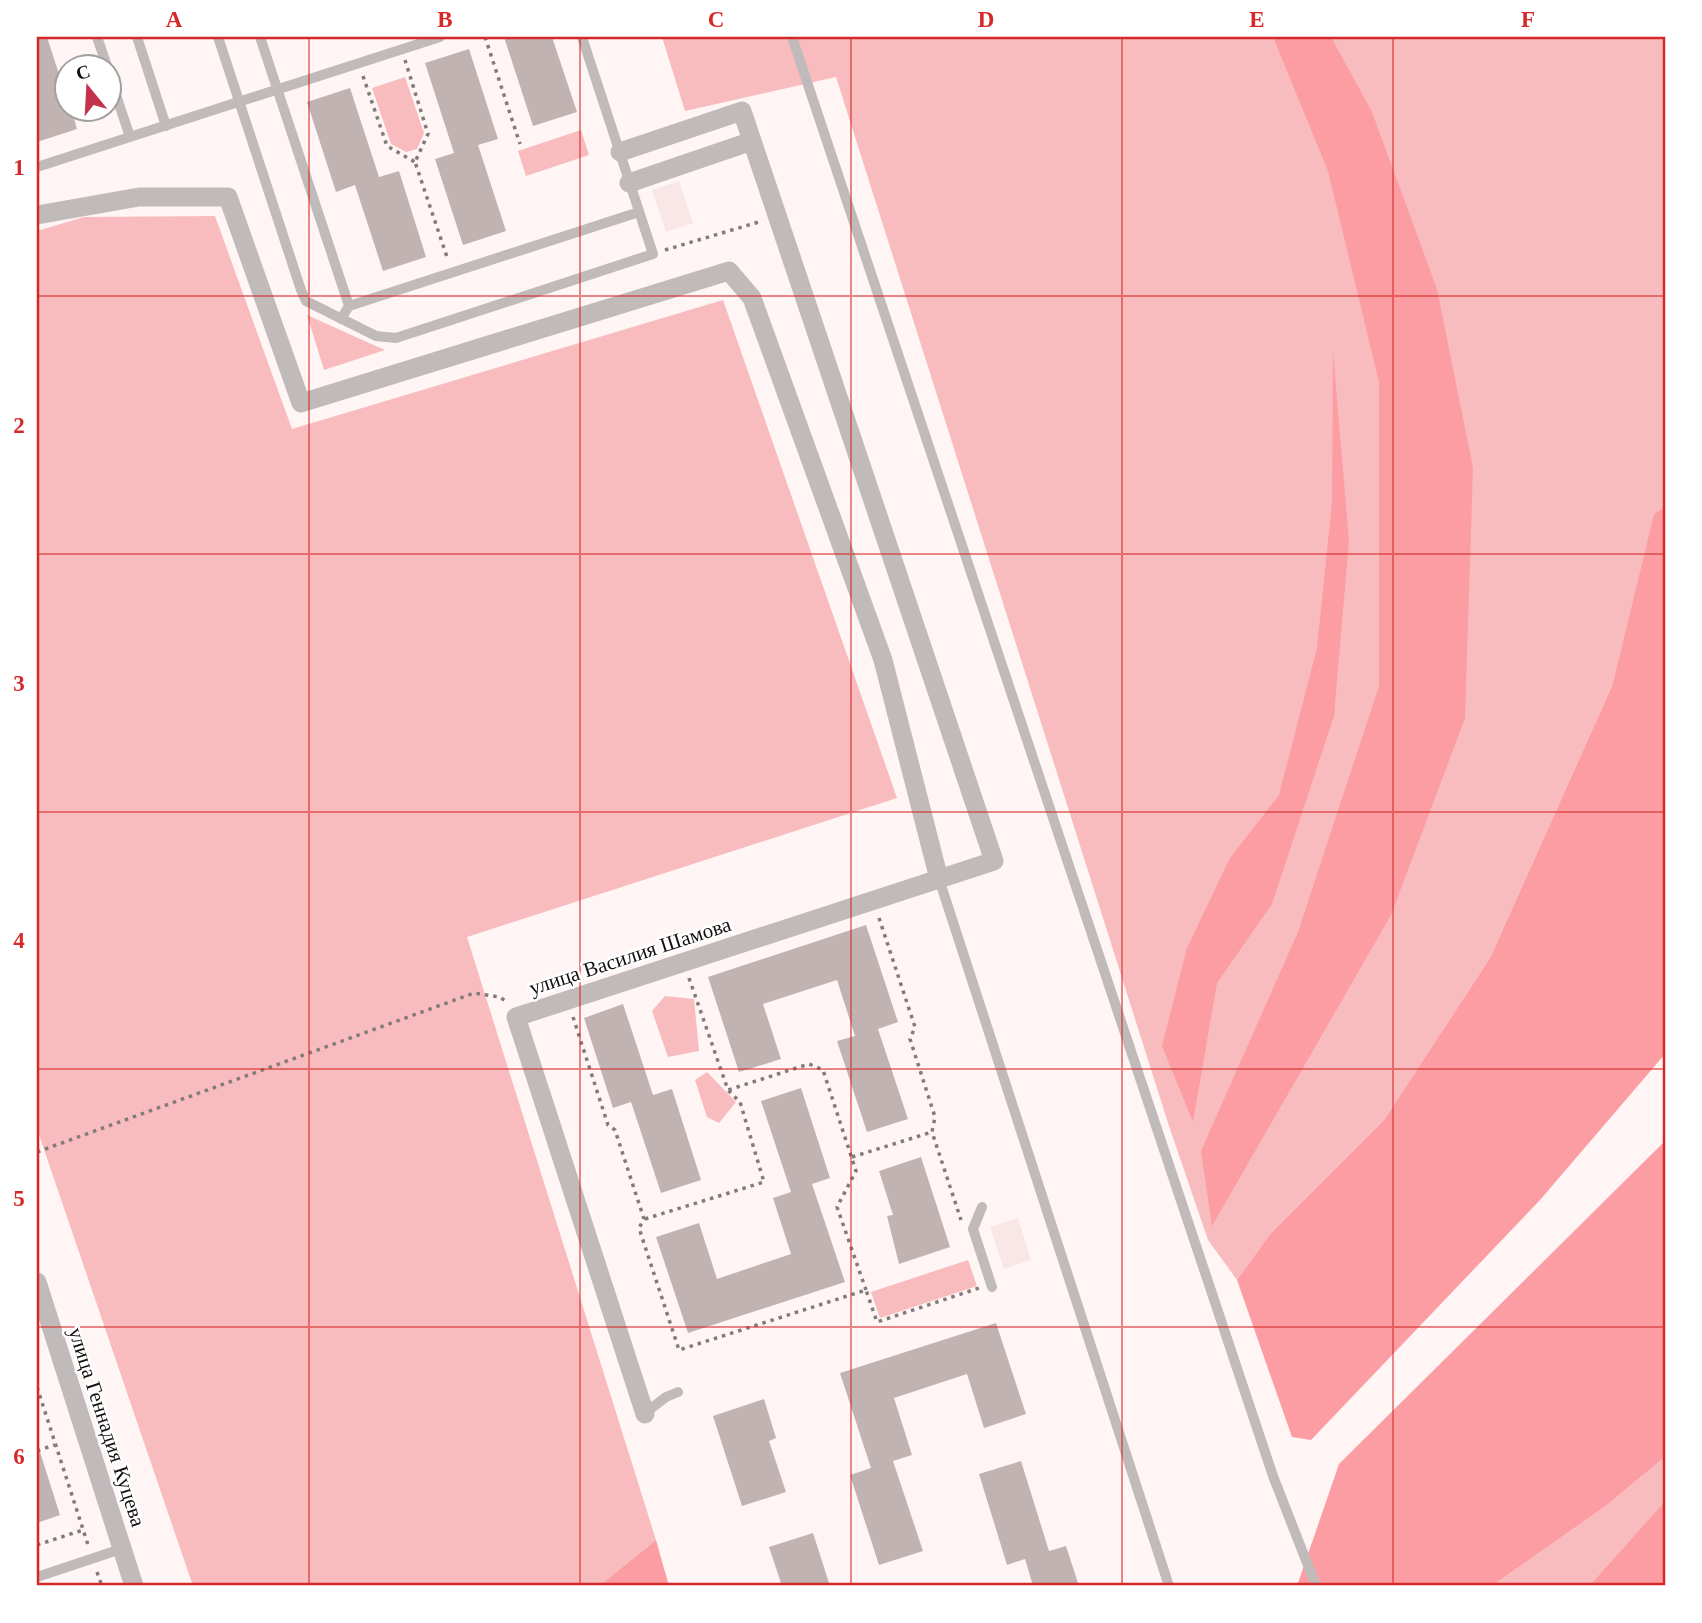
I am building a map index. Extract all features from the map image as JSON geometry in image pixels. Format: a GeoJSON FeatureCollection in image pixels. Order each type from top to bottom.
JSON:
{"type":"FeatureCollection","features":[{"type":"Feature","properties":{"kind":"street"},"geometry":{"type":"LineString","coordinates":[[620,152],[742,111],[752,141],[629,183]]}},
{"type":"Feature","properties":{"kind":"street","name":"улица Василия Шамова"},"geometry":{"type":"LineString","coordinates":[[645,1414],[516,1017],[994,862],[752,141]]}},
{"type":"Feature","properties":{"kind":"street"},"geometry":{"type":"LineString","coordinates":[[37,215],[139,197],[228,197],[301,403],[729,271],[752,298],[883,660],[939,879]]}},
{"type":"Feature","properties":{"kind":"street","name":"улица Геннадия Куцева"},"geometry":{"type":"LineString","coordinates":[[37,1282],[134,1586]]}},
{"type":"Feature","properties":{"kind":"lane"},"geometry":{"type":"LineString","coordinates":[[137,37],[166,125]]}},
{"type":"Feature","properties":{"kind":"lane"},"geometry":{"type":"LineString","coordinates":[[218,37],[306,301],[376,336],[396,338],[653,254],[582,37]]}},
{"type":"Feature","properties":{"kind":"lane"},"geometry":{"type":"LineString","coordinates":[[260,37],[349,306]]}},
{"type":"Feature","properties":{"kind":"lane"},"geometry":{"type":"LineString","coordinates":[[37,167],[440,37]]}},
{"type":"Feature","properties":{"kind":"lane"},"geometry":{"type":"LineString","coordinates":[[792,37],[1273,1476],[1316,1586]]}},
{"type":"Feature","properties":{"kind":"lane"},"geometry":{"type":"LineString","coordinates":[[122,112],[130,137]]}},
{"type":"Feature","properties":{"kind":"lane"},"geometry":{"type":"LineString","coordinates":[[341,319],[349,306],[639,212]]}},
{"type":"Feature","properties":{"kind":"lane"},"geometry":{"type":"LineString","coordinates":[[939,879],[1169,1586]]}},
{"type":"Feature","properties":{"kind":"lane"},"geometry":{"type":"LineString","coordinates":[[982,1207],[973,1229],[987,1287]]}},
{"type":"Feature","properties":{"kind":"lane"},"geometry":{"type":"LineString","coordinates":[[645,1414],[666,1397],[678,1392]]}},
{"type":"Feature","properties":{"kind":"lane"},"geometry":{"type":"LineString","coordinates":[[37,1577],[121,1549]]}},
{"type":"Feature","properties":{"kind":"path"},"geometry":{"type":"LineString","coordinates":[[485,37],[520,144]]}},
{"type":"Feature","properties":{"kind":"path"},"geometry":{"type":"LineString","coordinates":[[405,58],[428,134],[415,162]]}},
{"type":"Feature","properties":{"kind":"path"},"geometry":{"type":"LineString","coordinates":[[362,72],[387,146],[415,162],[450,266]]}},
{"type":"Feature","properties":{"kind":"path"},"geometry":{"type":"LineString","coordinates":[[878,914],[915,1027],[909,1039],[935,1117],[932,1132],[962,1222]]}},
{"type":"Feature","properties":{"kind":"path"},"geometry":{"type":"LineString","coordinates":[[688,974],[728,1090],[740,1102],[764,1182],[644,1219],[639,1228],[679,1350],[866,1290]]}},
{"type":"Feature","properties":{"kind":"path"},"geometry":{"type":"LineString","coordinates":[[37,1152],[474,993],[499,997],[508,1002]]}},
{"type":"Feature","properties":{"kind":"path"},"geometry":{"type":"LineString","coordinates":[[572,1014],[607,1125],[615,1129],[644,1219]]}},
{"type":"Feature","properties":{"kind":"path"},"geometry":{"type":"LineString","coordinates":[[728,1090],[809,1064],[823,1070],[856,1171],[837,1207],[877,1322],[987,1287]]}},
{"type":"Feature","properties":{"kind":"path"},"geometry":{"type":"LineString","coordinates":[[852,1157],[932,1132]]}},
{"type":"Feature","properties":{"kind":"path"},"geometry":{"type":"LineString","coordinates":[[37,1387],[102,1586]]}},
{"type":"Feature","properties":{"kind":"path"},"geometry":{"type":"LineString","coordinates":[[37,1451],[55,1444]]}},
{"type":"Feature","properties":{"kind":"path"},"geometry":{"type":"LineString","coordinates":[[37,1545],[83,1530]]}},
{"type":"Feature","properties":{"kind":"shaded area"},"geometry":{"type":"Polygon","coordinates":[[[662,37],[1665,37],[1665,507],[1654,515],[1612,686],[1490,958],[1384,1120],[1270,1234],[1237,1280],[1208,1240],[1169,1126],[836,77],[685,111],[662,37]]]}},
{"type":"Feature","properties":{"kind":"shaded area"},"geometry":{"type":"Polygon","coordinates":[[[1273,37],[1331,37],[1372,112],[1437,289],[1473,468],[1465,718],[1391,915],[1212,1226],[1201,1151],[1298,932],[1379,686],[1379,382],[1328,171],[1273,37]]]}},
{"type":"Feature","properties":{"kind":"shaded area"},"geometry":{"type":"Polygon","coordinates":[[[405,77],[424,133],[417,149],[406,152],[391,144],[372,88],[405,77]]]}},
{"type":"Feature","properties":{"kind":"shaded area"},"geometry":{"type":"Polygon","coordinates":[[[581,130],[589,155],[526,176],[518,151],[581,130]]]}},
{"type":"Feature","properties":{"kind":"shaded area"},"geometry":{"type":"Polygon","coordinates":[[[679,181],[693,223],[666,232],[652,190],[679,181]]]}},
{"type":"Feature","properties":{"kind":"shaded area"},"geometry":{"type":"Polygon","coordinates":[[[215,216],[292,429],[723,300],[897,798],[467,937],[656,1540],[599,1586],[193,1586],[37,1129],[37,231],[84,217],[215,216]]]}},
{"type":"Feature","properties":{"kind":"shaded area"},"geometry":{"type":"Polygon","coordinates":[[[307,315],[378,347],[385,350],[324,370],[307,315]]]}},
{"type":"Feature","properties":{"kind":"shaded area"},"geometry":{"type":"Polygon","coordinates":[[[1333,351],[1349,541],[1334,716],[1272,904],[1217,983],[1193,1122],[1162,1046],[1187,948],[1230,858],[1279,795],[1317,648],[1332,502],[1333,351]]]}},
{"type":"Feature","properties":{"kind":"shaded area"},"geometry":{"type":"Polygon","coordinates":[[[1665,507],[1665,1054],[1540,1200],[1311,1440],[1292,1437],[1237,1280],[1270,1234],[1384,1120],[1490,958],[1612,686],[1654,514],[1665,507]]]}},
{"type":"Feature","properties":{"kind":"shaded area"},"geometry":{"type":"Polygon","coordinates":[[[665,996],[694,999],[699,1051],[668,1057],[652,1011],[665,996]]]}},
{"type":"Feature","properties":{"kind":"shaded area"},"geometry":{"type":"Polygon","coordinates":[[[707,1072],[736,1102],[719,1123],[707,1117],[695,1080],[707,1072]]]}},
{"type":"Feature","properties":{"kind":"shaded area"},"geometry":{"type":"Polygon","coordinates":[[[1665,1141],[1665,1457],[1607,1505],[1492,1586],[1297,1586],[1339,1464],[1665,1141]]]}},
{"type":"Feature","properties":{"kind":"shaded area"},"geometry":{"type":"Polygon","coordinates":[[[1018,1218],[1031,1260],[1004,1269],[990,1227],[1018,1218]]]}},
{"type":"Feature","properties":{"kind":"shaded area"},"geometry":{"type":"Polygon","coordinates":[[[968,1260],[977,1286],[880,1318],[871,1292],[968,1260]]]}},
{"type":"Feature","properties":{"kind":"shaded area"},"geometry":{"type":"Polygon","coordinates":[[[1665,1457],[1665,1501],[1589,1586],[1492,1586],[1607,1505],[1665,1457]]]}},
{"type":"Feature","properties":{"kind":"shaded area"},"geometry":{"type":"Polygon","coordinates":[[[1665,1501],[1665,1586],[1589,1586],[1665,1501]]]}},
{"type":"Feature","properties":{"kind":"shaded area"},"geometry":{"type":"Polygon","coordinates":[[[656,1540],[669,1586],[599,1586],[656,1540]]]}},
{"type":"Feature","properties":{"kind":"building"},"geometry":{"type":"Polygon","coordinates":[[[37,37],[47,37],[52,53],[52,122],[75,122],[77,129],[37,142],[37,37]]]}},
{"type":"Feature","properties":{"kind":"building"},"geometry":{"type":"Polygon","coordinates":[[[504,37],[552,37],[577,112],[533,126],[504,37]]]}},
{"type":"Feature","properties":{"kind":"building"},"geometry":{"type":"Polygon","coordinates":[[[469,49],[498,139],[478,145],[506,231],[463,245],[435,159],[454,153],[425,63],[469,49]]]}},
{"type":"Feature","properties":{"kind":"building"},"geometry":{"type":"Polygon","coordinates":[[[350,88],[379,177],[399,171],[426,257],[383,271],[355,185],[336,192],[307,102],[350,88]]]}},
{"type":"Feature","properties":{"kind":"building"},"geometry":{"type":"Polygon","coordinates":[[[866,925],[898,1022],[878,1029],[908,1119],[867,1132],[837,1041],[855,1036],[837,980],[763,1004],[781,1059],[739,1072],[708,977],[866,925]]]}},
{"type":"Feature","properties":{"kind":"building"},"geometry":{"type":"Polygon","coordinates":[[[623,1004],[653,1095],[672,1089],[701,1180],[661,1193],[631,1102],[613,1108],[584,1018],[623,1004]]]}},
{"type":"Feature","properties":{"kind":"building"},"geometry":{"type":"Polygon","coordinates":[[[801,1088],[830,1178],[812,1184],[845,1282],[688,1333],[656,1237],[699,1223],[717,1279],[791,1254],[773,1198],[791,1192],[761,1101],[801,1088]]]}},
{"type":"Feature","properties":{"kind":"building"},"geometry":{"type":"Polygon","coordinates":[[[921,1157],[950,1247],[899,1264],[887,1216],[893,1215],[879,1171],[921,1157]]]}},
{"type":"Feature","properties":{"kind":"building"},"geometry":{"type":"Polygon","coordinates":[[[996,1323],[1026,1414],[984,1428],[967,1374],[894,1398],[912,1455],[893,1461],[923,1551],[879,1565],[850,1475],[871,1468],[840,1373],[996,1323]]]}},
{"type":"Feature","properties":{"kind":"building"},"geometry":{"type":"Polygon","coordinates":[[[764,1399],[776,1438],[769,1441],[786,1492],[742,1506],[713,1416],[764,1399]]]}},
{"type":"Feature","properties":{"kind":"building"},"geometry":{"type":"Polygon","coordinates":[[[40,1452],[60,1515],[37,1523],[37,1453],[40,1452]]]}},
{"type":"Feature","properties":{"kind":"building"},"geometry":{"type":"Polygon","coordinates":[[[1021,1461],[1049,1551],[1066,1546],[1079,1586],[1033,1586],[1025,1559],[1007,1565],[979,1474],[1021,1461]]]}},
{"type":"Feature","properties":{"kind":"building"},"geometry":{"type":"Polygon","coordinates":[[[813,1533],[830,1586],[782,1586],[769,1547],[813,1533]]]}}]}
